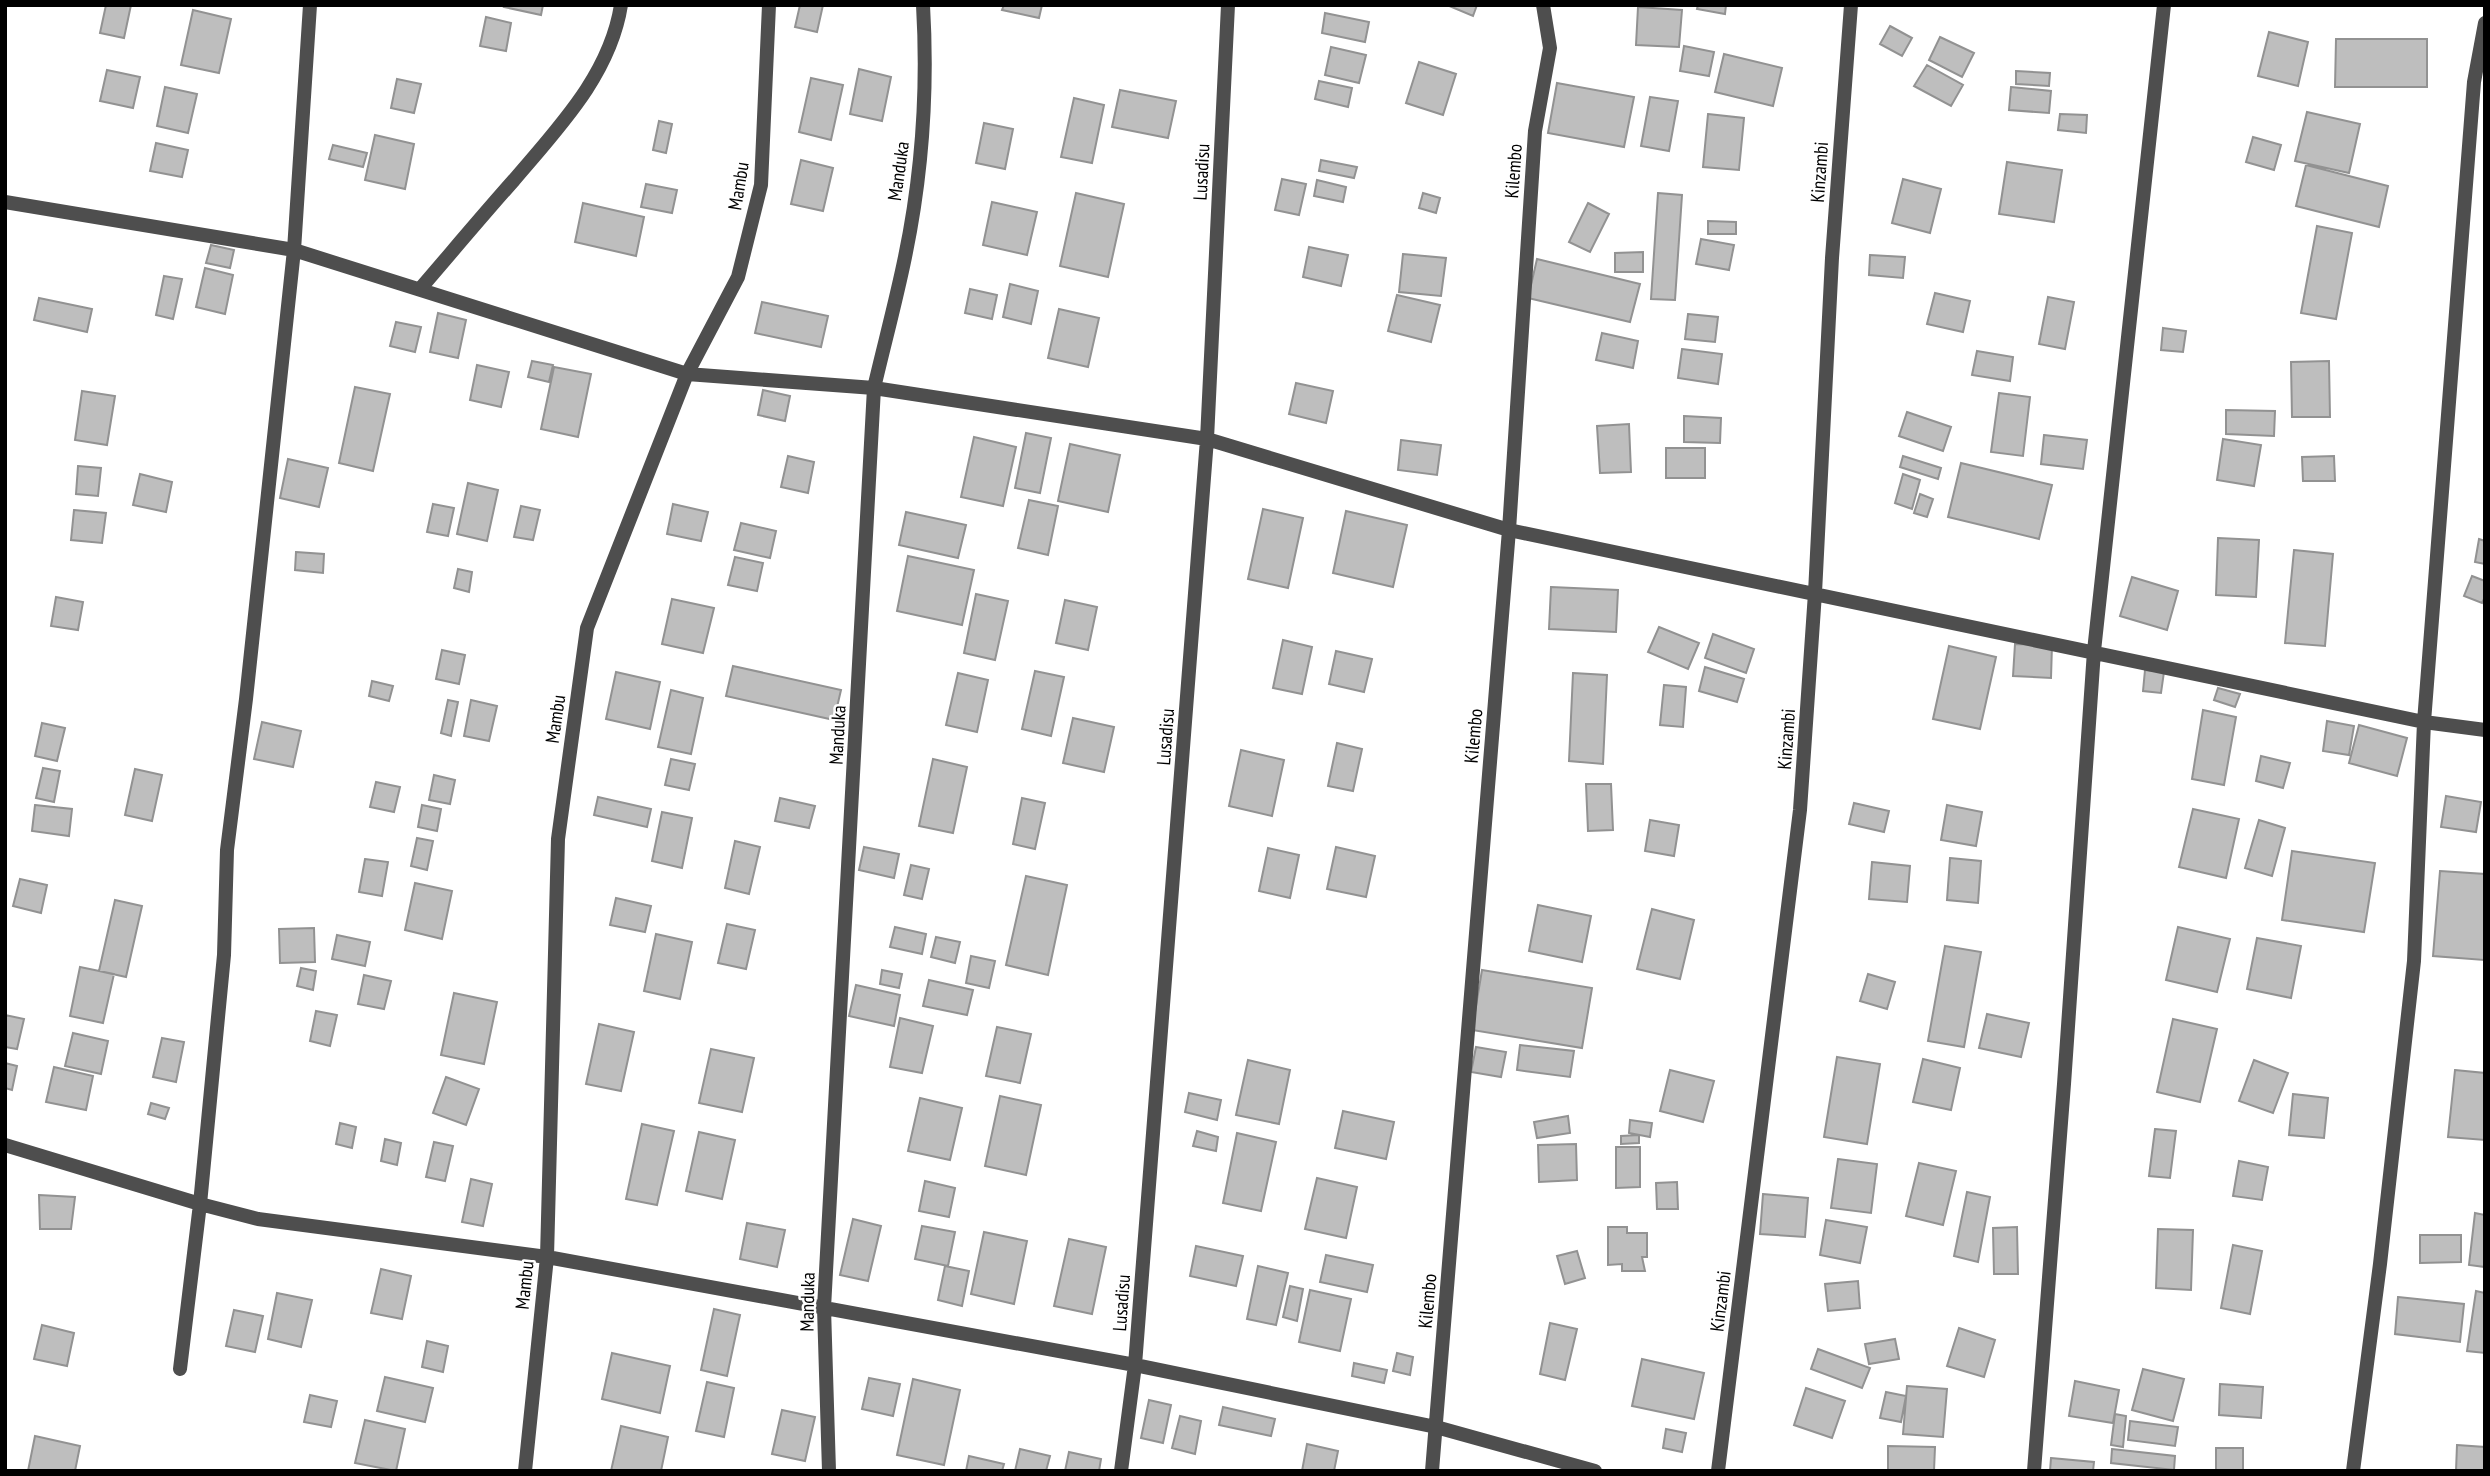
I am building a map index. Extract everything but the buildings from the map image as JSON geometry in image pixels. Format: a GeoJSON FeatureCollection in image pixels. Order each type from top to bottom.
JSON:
{"type":"FeatureCollection","features":[{"type":"Feature","properties":{"kind":"street"},"geometry":{"type":"LineString","coordinates":[[180,1369],[200,1204],[224,955],[226,850],[248,685],[295,250],[310,5]]}},
{"type":"Feature","properties":{"kind":"street"},"geometry":{"type":"LineString","coordinates":[[420,289],[571,113],[598,71],[617,27],[621,5]]}},
{"type":"Feature","properties":{"kind":"street","name":"Mambu"},"geometry":{"type":"LineString","coordinates":[[525,1471],[547,1257],[558,839],[587,628],[687,374],[738,277],[761,185],[769,5]]}},
{"type":"Feature","properties":{"kind":"street","name":"Manduka"},"geometry":{"type":"LineString","coordinates":[[829,1471],[824,1308],[874,388],[905,256],[922,146],[925,33],[923,5]]}},
{"type":"Feature","properties":{"kind":"street","name":"Lusadisu"},"geometry":{"type":"LineString","coordinates":[[1121,1471],[1135,1365],[1207,439],[1228,5]]}},
{"type":"Feature","properties":{"kind":"street","name":"Kilembo"},"geometry":{"type":"LineString","coordinates":[[1432,1471],[1509,530],[1535,131],[1550,48],[1544,5]]}},
{"type":"Feature","properties":{"kind":"street","name":"Kinzambi"},"geometry":{"type":"LineString","coordinates":[[1718,1471],[1800,810],[1815,593],[1832,258],[1851,5]]}},
{"type":"Feature","properties":{"kind":"street"},"geometry":{"type":"LineString","coordinates":[[2034,1471],[2094,651],[2164,5]]}},
{"type":"Feature","properties":{"kind":"street"},"geometry":{"type":"LineString","coordinates":[[2353,1471],[2380,1264],[2414,961],[2424,722],[2474,82],[2485,23]]}},
{"type":"Feature","properties":{"kind":"street"},"geometry":{"type":"LineString","coordinates":[[5,202],[295,250],[687,374],[874,388],[1207,439],[1509,530],[2424,722],[2485,730]]}},
{"type":"Feature","properties":{"kind":"street"},"geometry":{"type":"LineString","coordinates":[[5,1145],[258,1219],[547,1257],[1135,1365],[1436,1427],[1595,1471]]}}]}
